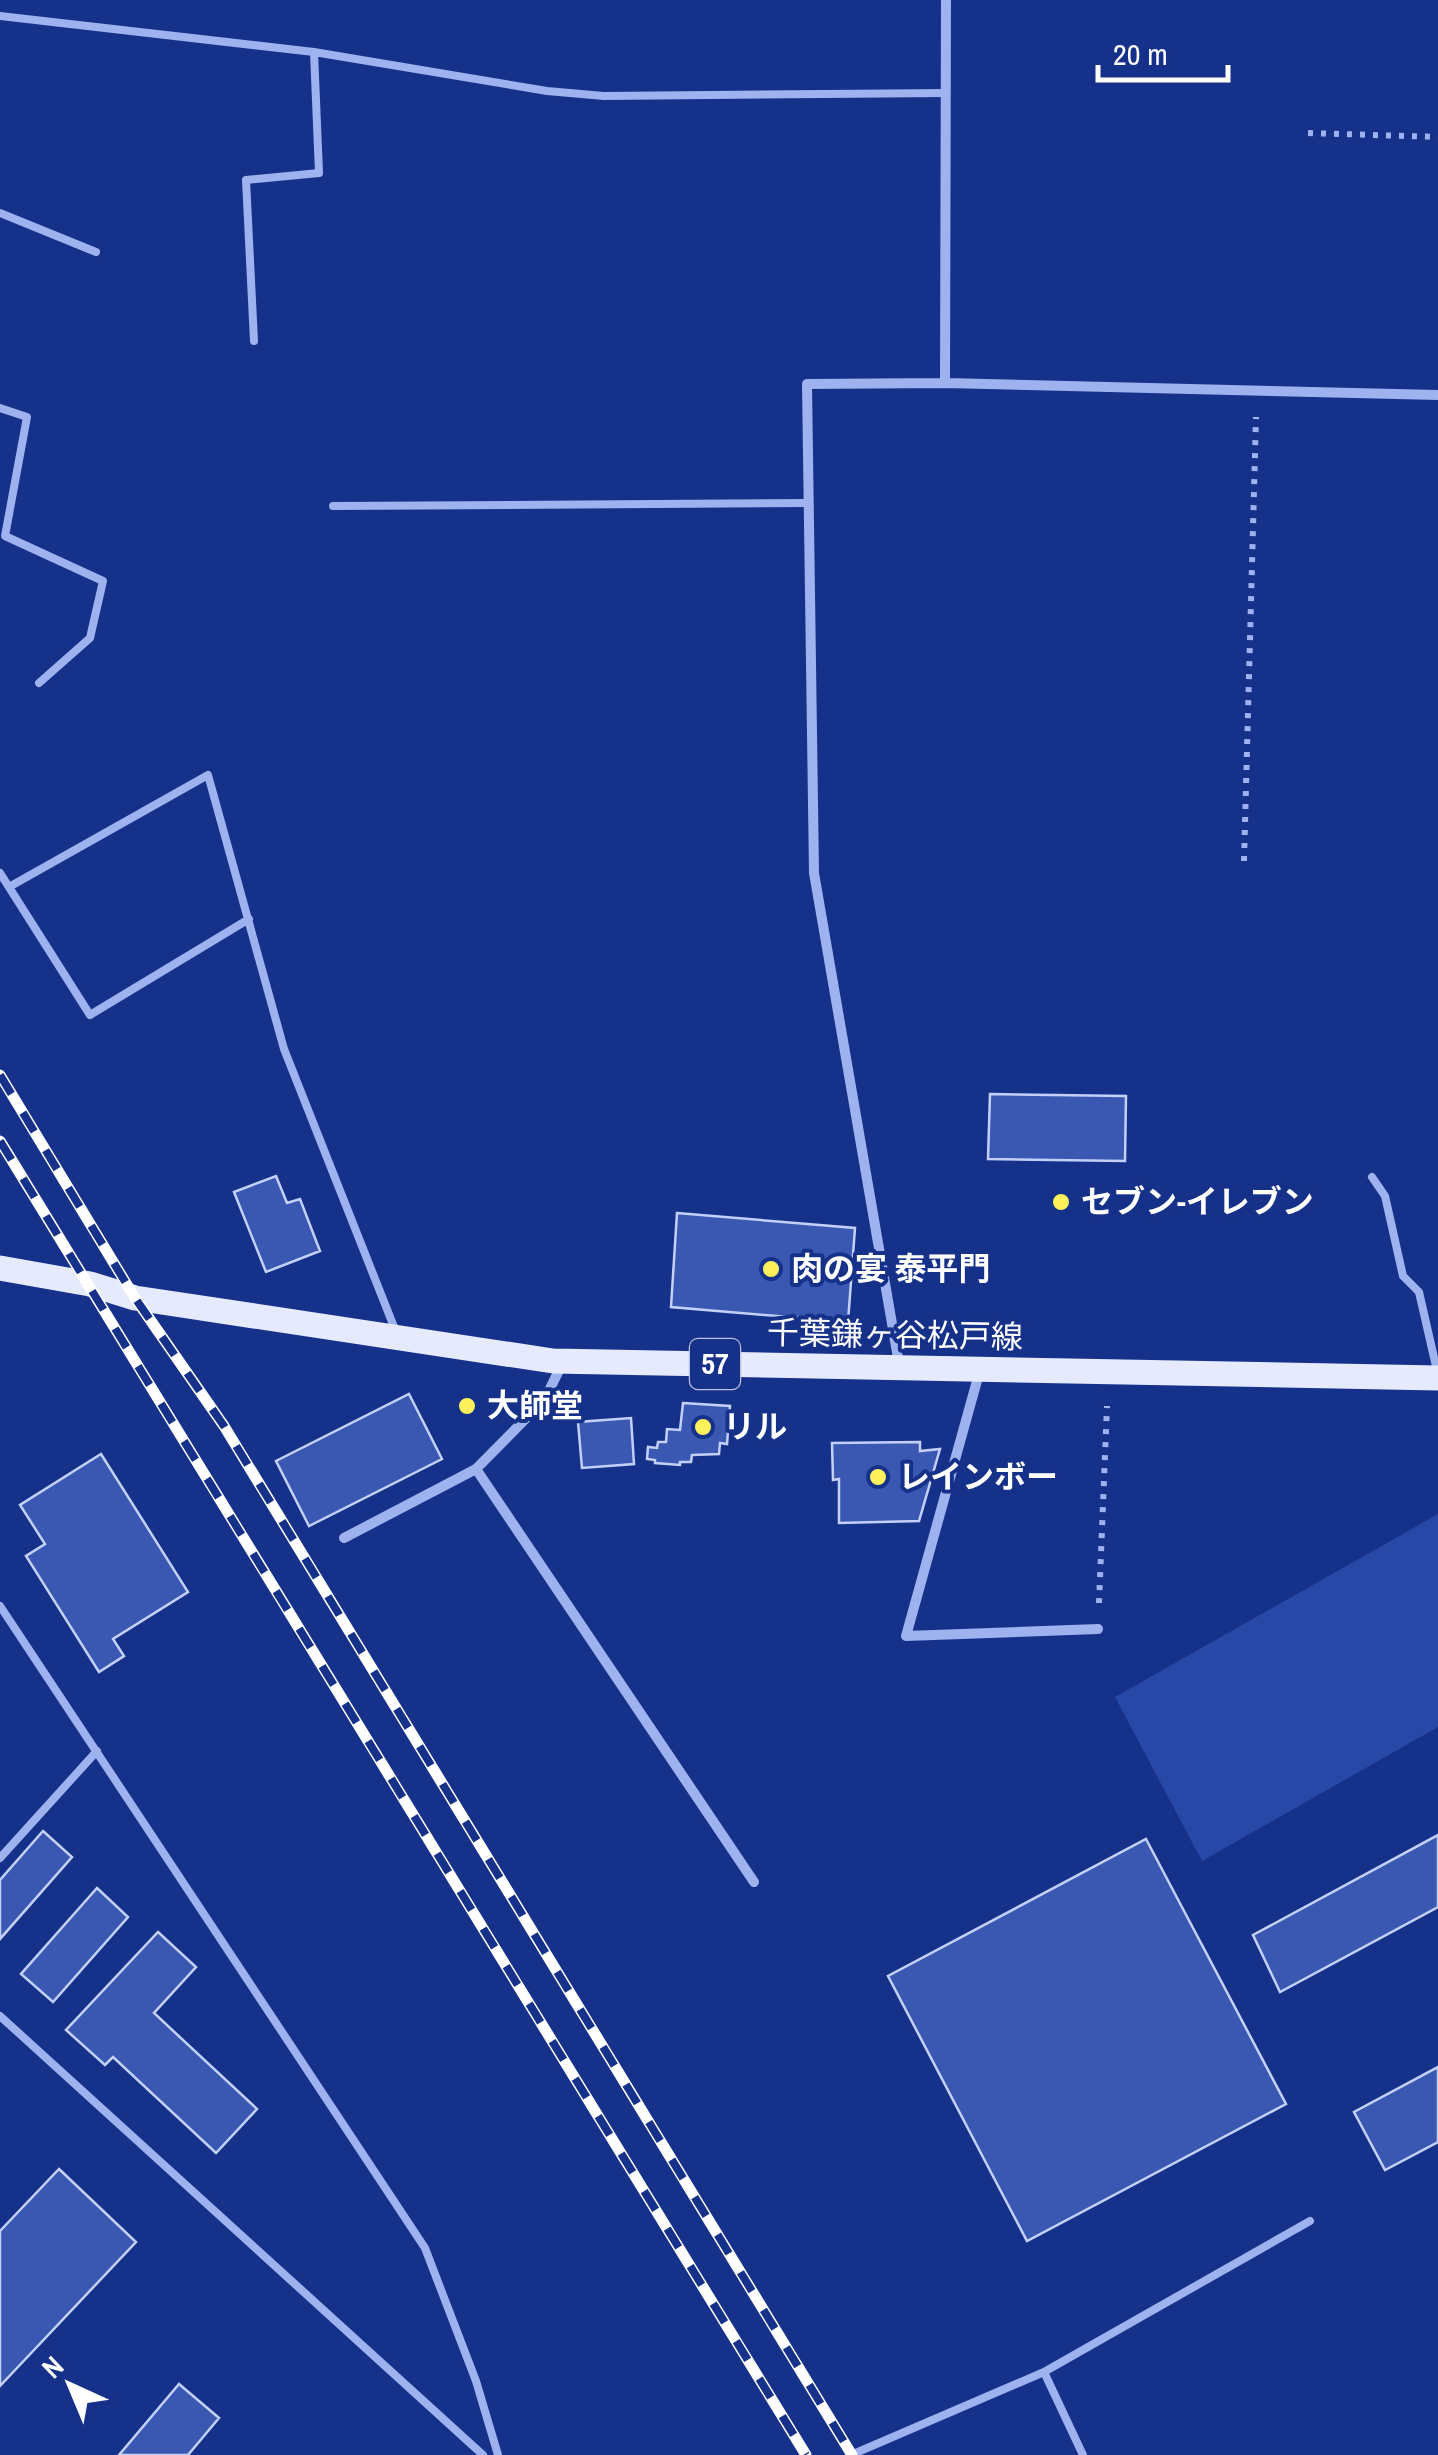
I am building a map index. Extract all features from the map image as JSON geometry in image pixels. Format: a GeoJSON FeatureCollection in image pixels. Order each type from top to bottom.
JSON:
{"type":"FeatureCollection","features":[{"type":"Feature","properties":{"kind":"main road","name":"千葉鎌ヶ谷松戸線"},"geometry":{"type":"LineString","coordinates":[[0,1268],[90,1284],[135,1298],[563,1361],[1438,1376]]}},
{"type":"Feature","properties":{"kind":"street"},"geometry":{"type":"LineString","coordinates":[[945,383],[946,0]]}},
{"type":"Feature","properties":{"kind":"street"},"geometry":{"type":"LineString","coordinates":[[900,1369],[814,873],[807,384],[945,383],[1438,395]]}},
{"type":"Feature","properties":{"kind":"street"},"geometry":{"type":"LineString","coordinates":[[344,1538],[476,1469],[545,1399],[563,1361]]}},
{"type":"Feature","properties":{"kind":"street"},"geometry":{"type":"LineString","coordinates":[[981,1369],[906,1636],[1098,1630]]}},
{"type":"Feature","properties":{"kind":"street"},"geometry":{"type":"LineString","coordinates":[[476,1469],[754,1882]]}},
{"type":"Feature","properties":{"kind":"lane"},"geometry":{"type":"LineString","coordinates":[[0,16],[314,52],[547,91],[604,96],[946,93]]}},
{"type":"Feature","properties":{"kind":"lane"},"geometry":{"type":"LineString","coordinates":[[254,341],[246,180],[318,172],[314,52]]}},
{"type":"Feature","properties":{"kind":"lane"},"geometry":{"type":"LineString","coordinates":[[0,213],[96,252]]}},
{"type":"Feature","properties":{"kind":"lane"},"geometry":{"type":"LineString","coordinates":[[0,408],[28,417],[5,536],[104,580],[90,638],[38,683]]}},
{"type":"Feature","properties":{"kind":"lane"},"geometry":{"type":"LineString","coordinates":[[334,506],[810,504]]}},
{"type":"Feature","properties":{"kind":"lane"},"geometry":{"type":"LineString","coordinates":[[9,887],[208,776],[284,1049],[398,1336]]}},
{"type":"Feature","properties":{"kind":"lane"},"geometry":{"type":"LineString","coordinates":[[0,873],[90,1015],[249,919]]}},
{"type":"Feature","properties":{"kind":"lane"},"geometry":{"type":"LineString","coordinates":[[1372,1177],[1384,1196],[1403,1276],[1419,1292],[1438,1376]]}},
{"type":"Feature","properties":{"kind":"lane"},"geometry":{"type":"LineString","coordinates":[[0,1606],[424,2248],[476,2381],[498,2455]]}},
{"type":"Feature","properties":{"kind":"lane"},"geometry":{"type":"LineString","coordinates":[[0,1858],[97,1751]]}},
{"type":"Feature","properties":{"kind":"lane"},"geometry":{"type":"LineString","coordinates":[[0,2016],[483,2455]]}},
{"type":"Feature","properties":{"kind":"lane"},"geometry":{"type":"LineString","coordinates":[[851,2455],[1044,2372],[1310,2221]]}},
{"type":"Feature","properties":{"kind":"lane"},"geometry":{"type":"LineString","coordinates":[[1044,2372],[1083,2455]]}},
{"type":"Feature","properties":{"kind":"path"},"geometry":{"type":"LineString","coordinates":[[1308,132],[1438,137]]}},
{"type":"Feature","properties":{"kind":"path"},"geometry":{"type":"LineString","coordinates":[[1244,861],[1257,391]]}},
{"type":"Feature","properties":{"kind":"path"},"geometry":{"type":"LineString","coordinates":[[1098,1630],[1108,1396]]}},
{"type":"Feature","properties":{"kind":"shaded area"},"geometry":{"type":"Polygon","coordinates":[[[1438,1514],[1438,1727],[1202,1861],[1115,1697],[1438,1514]]]}},
{"type":"Feature","properties":{"kind":"building"},"geometry":{"type":"Polygon","coordinates":[[[990,1094],[1126,1096],[1125,1161],[988,1159],[990,1094]]]}},
{"type":"Feature","properties":{"kind":"building"},"geometry":{"type":"Polygon","coordinates":[[[276,1176],[287,1203],[300,1199],[320,1251],[266,1272],[234,1192],[276,1176]]]}},
{"type":"Feature","properties":{"kind":"building"},"geometry":{"type":"Polygon","coordinates":[[[677,1213],[855,1228],[848,1322],[671,1307],[677,1213]]]}},
{"type":"Feature","properties":{"kind":"building"},"geometry":{"type":"Polygon","coordinates":[[[409,1394],[442,1459],[309,1526],[276,1461],[409,1394]]]}},
{"type":"Feature","properties":{"kind":"building"},"geometry":{"type":"Polygon","coordinates":[[[683,1403],[730,1406],[727,1444],[720,1443],[719,1454],[692,1455],[691,1462],[680,1465],[647,1459],[648,1447],[657,1448],[658,1442],[666,1442],[667,1429],[680,1430],[683,1403]]]}},
{"type":"Feature","properties":{"kind":"building"},"geometry":{"type":"Polygon","coordinates":[[[631,1418],[634,1464],[582,1468],[578,1422],[631,1418]]]}},
{"type":"Feature","properties":{"kind":"building"},"geometry":{"type":"Polygon","coordinates":[[[920,1442],[920,1451],[940,1449],[919,1521],[839,1523],[839,1479],[833,1480],[832,1443],[920,1442]]]}},
{"type":"Feature","properties":{"kind":"building"},"geometry":{"type":"Polygon","coordinates":[[[101,1454],[188,1592],[113,1639],[124,1656],[99,1672],[26,1556],[45,1544],[20,1505],[101,1454]]]}},
{"type":"Feature","properties":{"kind":"building"},"geometry":{"type":"Polygon","coordinates":[[[43,1831],[72,1857],[0,1939],[0,1880],[43,1831]]]}},
{"type":"Feature","properties":{"kind":"building"},"geometry":{"type":"Polygon","coordinates":[[[1438,1835],[1438,1907],[1280,1992],[1253,1935],[1438,1835]]]}},
{"type":"Feature","properties":{"kind":"building"},"geometry":{"type":"Polygon","coordinates":[[[1146,1839],[1286,2104],[1027,2241],[888,1976],[1146,1839]]]}},
{"type":"Feature","properties":{"kind":"building"},"geometry":{"type":"Polygon","coordinates":[[[97,1888],[128,1917],[53,2002],[21,1974],[97,1888]]]}},
{"type":"Feature","properties":{"kind":"building"},"geometry":{"type":"Polygon","coordinates":[[[158,1932],[196,1967],[154,2013],[257,2109],[216,2153],[113,2057],[105,2065],[66,2030],[158,1932]]]}},
{"type":"Feature","properties":{"kind":"building"},"geometry":{"type":"Polygon","coordinates":[[[1438,2067],[1438,2142],[1385,2170],[1354,2112],[1438,2067]]]}},
{"type":"Feature","properties":{"kind":"building"},"geometry":{"type":"Polygon","coordinates":[[[59,2169],[136,2242],[0,2386],[0,2231],[59,2169]]]}},
{"type":"Feature","properties":{"kind":"building"},"geometry":{"type":"Polygon","coordinates":[[[179,2384],[219,2418],[188,2455],[119,2455],[179,2384]]]}},
{"type":"Feature","properties":{"kind":"railway"},"geometry":{"type":"LineString","coordinates":[[0,1075],[135,1298],[224,1426],[852,2455]]}},
{"type":"Feature","properties":{"kind":"railway"},"geometry":{"type":"LineString","coordinates":[[0,1141],[806,2455]]}},
{"type":"Feature","properties":{"kind":"place","name":"セブン-イレブン"},"geometry":{"type":"Point","coordinates":[1061,1202]}},
{"type":"Feature","properties":{"kind":"place","name":"肉の宴 泰平門"},"geometry":{"type":"Point","coordinates":[771,1269]}},
{"type":"Feature","properties":{"kind":"place","name":"大師堂"},"geometry":{"type":"Point","coordinates":[467,1406]}},
{"type":"Feature","properties":{"kind":"place","name":"リル"},"geometry":{"type":"Point","coordinates":[703,1427]}},
{"type":"Feature","properties":{"kind":"place","name":"レインボー"},"geometry":{"type":"Point","coordinates":[878,1477]}}]}
